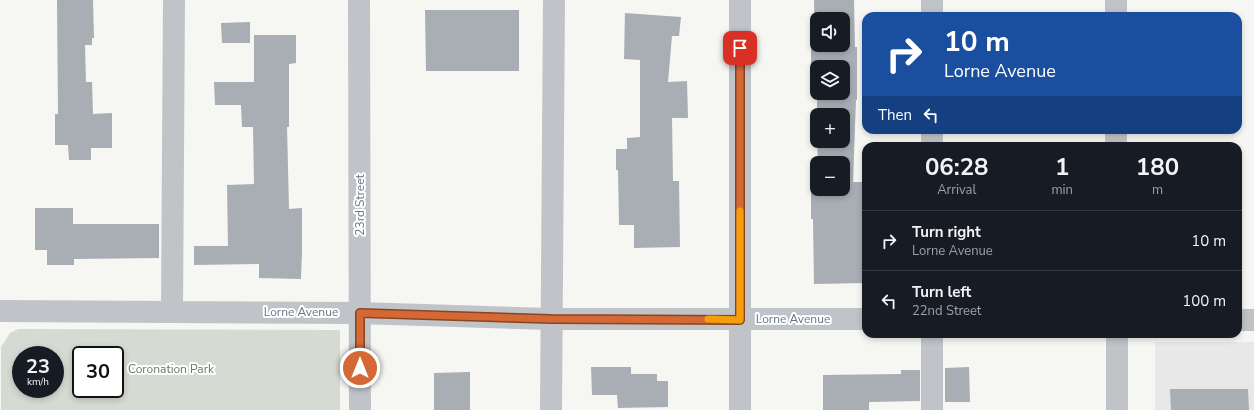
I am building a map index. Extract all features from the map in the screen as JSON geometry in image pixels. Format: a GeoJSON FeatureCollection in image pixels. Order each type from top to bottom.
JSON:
{"type":"FeatureCollection","features":[{"type":"Feature","properties":{"kind":"street"},"geometry":{"type":"LineString","coordinates":[[172,312],[174,0]]}},
{"type":"Feature","properties":{"kind":"street","name":"23rd Street"},"geometry":{"type":"LineString","coordinates":[[359,0],[360,410]]}},
{"type":"Feature","properties":{"kind":"street"},"geometry":{"type":"LineString","coordinates":[[551,410],[554,0]]}},
{"type":"Feature","properties":{"kind":"street"},"geometry":{"type":"LineString","coordinates":[[740,0],[740,410]]}},
{"type":"Feature","properties":{"kind":"street"},"geometry":{"type":"LineString","coordinates":[[932,0],[932,12]]}},
{"type":"Feature","properties":{"kind":"street"},"geometry":{"type":"LineString","coordinates":[[1116,0],[1116,12]]}},
{"type":"Feature","properties":{"kind":"street","name":"Lorne Avenue"},"geometry":{"type":"LineString","coordinates":[[0,311],[360,313],[551,319],[862,319]]}},
{"type":"Feature","properties":{"kind":"street"},"geometry":{"type":"LineString","coordinates":[[1242,320],[1254,320]]}},
{"type":"Feature","properties":{"kind":"street"},"geometry":{"type":"LineString","coordinates":[[932,338],[932,410]]}},
{"type":"Feature","properties":{"kind":"street"},"geometry":{"type":"LineString","coordinates":[[1117,338],[1117,410]]}},
{"type":"Feature","properties":{"kind":"shaded area"},"geometry":{"type":"Polygon","coordinates":[[[1155,342],[1254,342],[1254,410],[1155,410],[1155,342]]]}},
{"type":"Feature","properties":{"kind":"green space","name":"Coronation Park"},"geometry":{"type":"Polygon","coordinates":[[[18,329],[340,330],[340,410],[1,410],[1,347],[10,333],[18,329]]]}},
{"type":"Feature","properties":{"kind":"building"},"geometry":{"type":"Polygon","coordinates":[[[57,0],[93,0],[94,38],[92,38],[92,45],[85,45],[86,82],[92,82],[93,114],[112,113],[112,148],[91,148],[91,160],[69,160],[68,145],[55,145],[55,114],[58,114],[57,0]]]}},
{"type":"Feature","properties":{"kind":"building"},"geometry":{"type":"Polygon","coordinates":[[[814,0],[854,0],[855,47],[857,47],[857,100],[853,182],[862,182],[862,283],[814,284],[813,219],[811,219],[811,196],[850,196],[850,156],[818,156],[817,148],[850,148],[850,108],[817,108],[817,100],[850,100],[850,60],[811,60],[811,52],[850,52],[850,12],[814,12],[814,0]]]}},
{"type":"Feature","properties":{"kind":"building"},"geometry":{"type":"Polygon","coordinates":[[[425,10],[519,10],[519,71],[426,71],[425,10]]]}},
{"type":"Feature","properties":{"kind":"building"},"geometry":{"type":"Polygon","coordinates":[[[625,13],[681,17],[679,36],[672,36],[668,82],[687,81],[688,118],[672,118],[673,181],[679,181],[680,247],[634,248],[634,225],[619,225],[616,149],[627,149],[627,138],[640,137],[640,60],[624,59],[625,13]]]}},
{"type":"Feature","properties":{"kind":"building"},"geometry":{"type":"Polygon","coordinates":[[[250,22],[250,43],[222,43],[221,23],[250,22]]]}},
{"type":"Feature","properties":{"kind":"building"},"geometry":{"type":"Polygon","coordinates":[[[254,35],[296,35],[296,63],[289,64],[289,127],[287,127],[289,209],[302,208],[301,279],[259,278],[259,264],[194,265],[194,246],[228,246],[227,185],[254,184],[253,127],[242,127],[241,105],[215,105],[214,82],[254,82],[254,35]]]}},
{"type":"Feature","properties":{"kind":"building"},"geometry":{"type":"Polygon","coordinates":[[[35,208],[73,208],[73,224],[159,224],[159,258],[74,259],[74,265],[47,265],[47,250],[35,250],[35,208]]]}},
{"type":"Feature","properties":{"kind":"building"},"geometry":{"type":"Polygon","coordinates":[[[591,367],[631,367],[631,374],[657,374],[657,381],[668,381],[668,407],[618,408],[617,395],[592,395],[591,367]]]}},
{"type":"Feature","properties":{"kind":"building"},"geometry":{"type":"Polygon","coordinates":[[[969,367],[970,402],[945,402],[945,368],[969,367]]]}},
{"type":"Feature","properties":{"kind":"building"},"geometry":{"type":"Polygon","coordinates":[[[901,370],[920,370],[920,401],[869,402],[869,410],[823,410],[823,375],[901,374],[901,370]]]}},
{"type":"Feature","properties":{"kind":"building"},"geometry":{"type":"Polygon","coordinates":[[[470,372],[470,410],[434,410],[434,373],[470,372]]]}},
{"type":"Feature","properties":{"kind":"building"},"geometry":{"type":"Polygon","coordinates":[[[1170,389],[1248,389],[1249,410],[1171,410],[1170,389]]]}},
{"type":"Feature","properties":{"kind":"slow traffic"},"geometry":{"type":"LineString","coordinates":[[708,319],[740,320],[740,211]]}},
{"type":"Feature","properties":{"kind":"route"},"geometry":{"type":"LineString","coordinates":[[360,368],[360,313],[551,319],[740,320],[740,48]]}}]}
